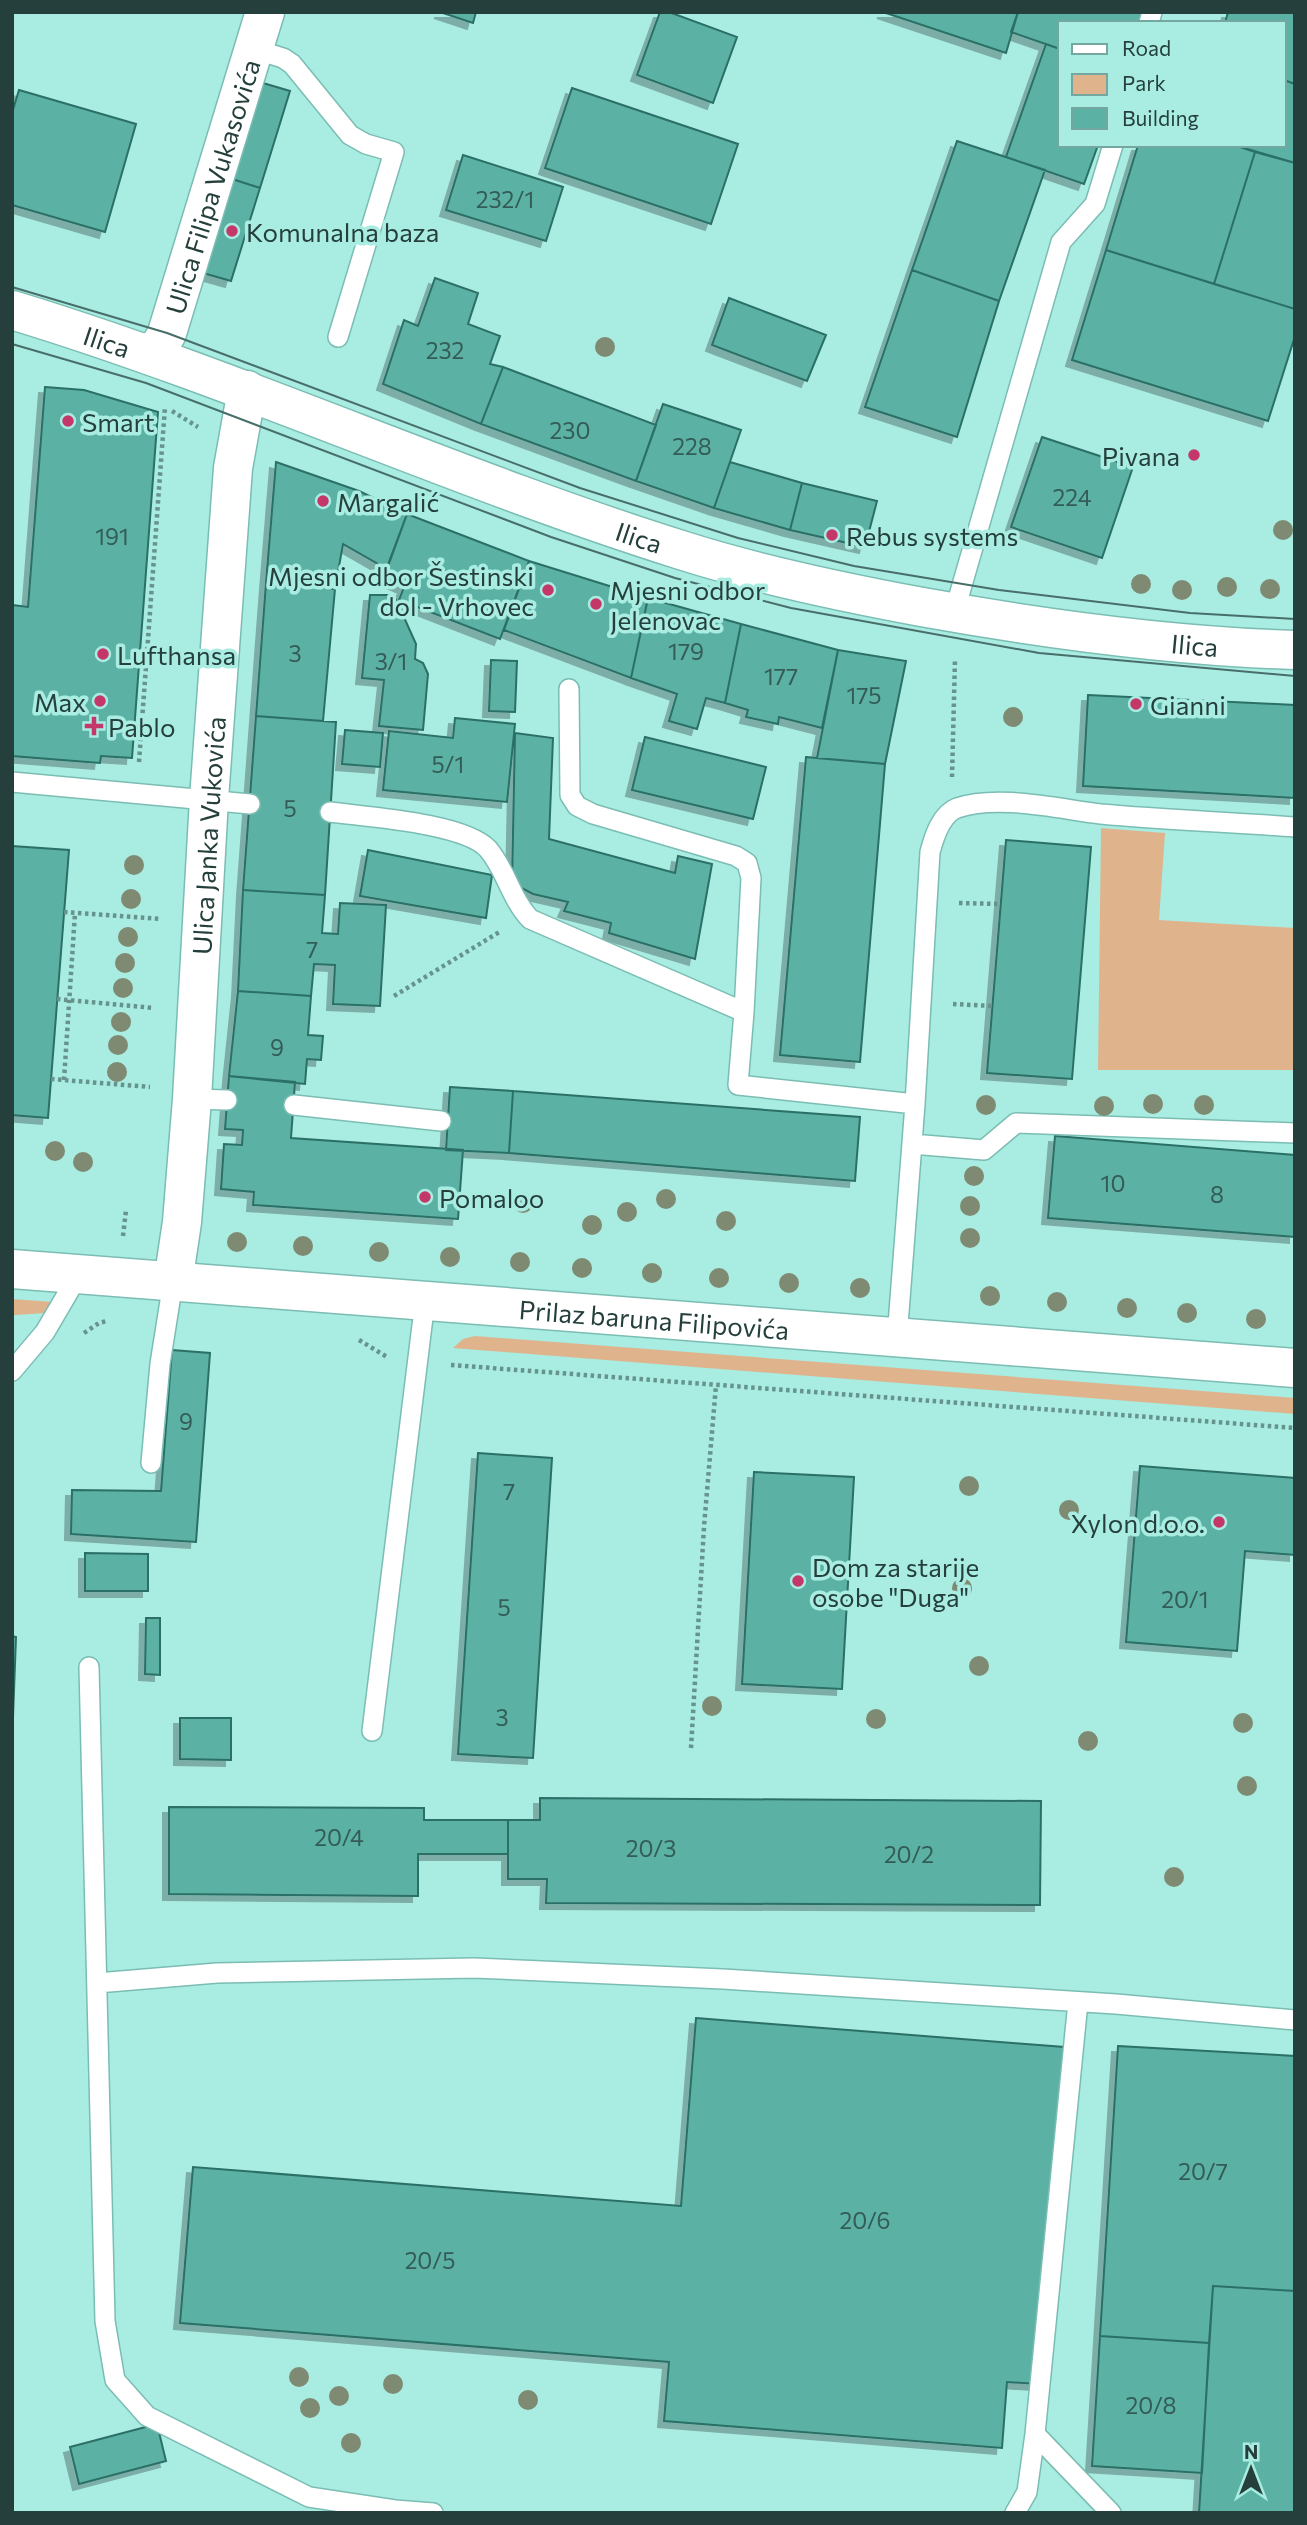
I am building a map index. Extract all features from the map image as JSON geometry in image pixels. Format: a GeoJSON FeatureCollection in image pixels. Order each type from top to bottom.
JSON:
{"type":"FeatureCollection","features":[{"type":"Feature","properties":{"kind":"main road","name":"Ulica Filipa Vukasovića"},"geometry":{"type":"LineString","coordinates":[[149,355],[161,344],[167,333],[264,12]]}},
{"type":"Feature","properties":{"kind":"main road","name":"Ilica"},"geometry":{"type":"LineString","coordinates":[[12,310],[247,390],[569,513],[685,552],[801,582],[954,612],[1092,633],[1295,650]]}},
{"type":"Feature","properties":{"kind":"main road","name":"Ulica Janka Vukovića"},"geometry":{"type":"LineString","coordinates":[[173,1282],[204,1097],[197,1013],[209,799],[233,468],[247,390]]}},
{"type":"Feature","properties":{"kind":"main road","name":"Prilaz baruna Filipovića"},"geometry":{"type":"LineString","coordinates":[[12,1269],[1295,1368]]}},
{"type":"Feature","properties":{"kind":"lane"},"geometry":{"type":"LineString","coordinates":[[254,49],[292,64],[350,135],[366,144],[394,152],[338,337]]}},
{"type":"Feature","properties":{"kind":"lane"},"geometry":{"type":"LineString","coordinates":[[954,612],[1061,242],[1095,204],[1112,147]]}},
{"type":"Feature","properties":{"kind":"lane"},"geometry":{"type":"LineString","coordinates":[[569,689],[570,795],[577,806],[593,814],[736,856],[747,863],[751,878],[738,1084],[915,1104]]}},
{"type":"Feature","properties":{"kind":"lane"},"geometry":{"type":"LineString","coordinates":[[12,782],[250,804]]}},
{"type":"Feature","properties":{"kind":"lane"},"geometry":{"type":"LineString","coordinates":[[897,1338],[915,1104],[930,852],[935,830],[955,809],[982,804],[1017,804],[1103,814],[1295,827]]}},
{"type":"Feature","properties":{"kind":"lane"},"geometry":{"type":"LineString","coordinates":[[330,812],[420,824],[457,833],[486,847],[530,919],[744,1012]]}},
{"type":"Feature","properties":{"kind":"lane"},"geometry":{"type":"LineString","coordinates":[[294,1105],[441,1121]]}},
{"type":"Feature","properties":{"kind":"lane"},"geometry":{"type":"LineString","coordinates":[[912,1144],[984,1150],[1016,1123],[1295,1133]]}},
{"type":"Feature","properties":{"kind":"lane"},"geometry":{"type":"LineString","coordinates":[[12,1371],[45,1332],[79,1274]]}},
{"type":"Feature","properties":{"kind":"lane"},"geometry":{"type":"LineString","coordinates":[[151,1463],[160,1364],[173,1282]]}},
{"type":"Feature","properties":{"kind":"lane"},"geometry":{"type":"LineString","coordinates":[[372,1731],[425,1301]]}},
{"type":"Feature","properties":{"kind":"lane"},"geometry":{"type":"LineString","coordinates":[[89,1667],[105,2321],[115,2380],[147,2416],[309,2497],[433,2513]]}},
{"type":"Feature","properties":{"kind":"lane"},"geometry":{"type":"LineString","coordinates":[[97,1983],[217,1973],[474,1968],[723,1979],[1078,2002],[1295,2020]]}},
{"type":"Feature","properties":{"kind":"lane"},"geometry":{"type":"LineString","coordinates":[[1015,2513],[1027,2491],[1035,2434],[1078,2002]]}},
{"type":"Feature","properties":{"kind":"lane"},"geometry":{"type":"LineString","coordinates":[[1035,2434],[1111,2513]]}},
{"type":"Feature","properties":{"kind":"path"},"geometry":{"type":"LineString","coordinates":[[139,765],[165,407]]}},
{"type":"Feature","properties":{"kind":"path"},"geometry":{"type":"LineString","coordinates":[[955,659],[952,776],[955,809]]}},
{"type":"Feature","properties":{"kind":"path"},"geometry":{"type":"LineString","coordinates":[[927,902],[1001,904]]}},
{"type":"Feature","properties":{"kind":"path"},"geometry":{"type":"LineString","coordinates":[[64,912],[202,922]]}},
{"type":"Feature","properties":{"kind":"path"},"geometry":{"type":"LineString","coordinates":[[64,1080],[75,913]]}},
{"type":"Feature","properties":{"kind":"path"},"geometry":{"type":"LineString","coordinates":[[394,996],[527,916]]}},
{"type":"Feature","properties":{"kind":"path"},"geometry":{"type":"LineString","coordinates":[[57,999],[197,1013]]}},
{"type":"Feature","properties":{"kind":"path"},"geometry":{"type":"LineString","coordinates":[[51,1079],[204,1097]]}},
{"type":"Feature","properties":{"kind":"path"},"geometry":{"type":"LineString","coordinates":[[123,1237],[126,1210]]}},
{"type":"Feature","properties":{"kind":"path"},"geometry":{"type":"LineString","coordinates":[[79,1336],[99,1323],[116,1319]]}},
{"type":"Feature","properties":{"kind":"path"},"geometry":{"type":"LineString","coordinates":[[439,1364],[1295,1428]]}},
{"type":"Feature","properties":{"kind":"path"},"geometry":{"type":"LineString","coordinates":[[691,1748],[704,1527],[716,1385]]}},
{"type":"Feature","properties":{"kind":"green space"},"geometry":{"type":"Polygon","coordinates":[[[1101,828],[1165,833],[1159,920],[1295,928],[1295,1070],[1098,1070],[1101,828]]]}},
{"type":"Feature","properties":{"kind":"green space"},"geometry":{"type":"Polygon","coordinates":[[[12,1299],[54,1302],[46,1313],[12,1315],[12,1299]]]}},
{"type":"Feature","properties":{"kind":"green space"},"geometry":{"type":"Polygon","coordinates":[[[475,1336],[1295,1398],[1295,1414],[453,1348],[463,1339],[475,1336]]]}},
{"type":"Feature","properties":{"kind":"building"},"geometry":{"type":"Polygon","coordinates":[[[440,12],[476,12],[473,23],[440,12]]]}},
{"type":"Feature","properties":{"kind":"building"},"geometry":{"type":"Polygon","coordinates":[[[660,12],[669,12],[737,37],[713,103],[637,75],[660,12]]]}},
{"type":"Feature","properties":{"kind":"building"},"geometry":{"type":"Polygon","coordinates":[[[883,12],[1018,12],[1006,53],[883,12]]]}},
{"type":"Feature","properties":{"kind":"building"},"geometry":{"type":"Polygon","coordinates":[[[1018,12],[1145,12],[1142,21],[1058,21],[1058,48],[1011,32],[1018,12]]]}},
{"type":"Feature","properties":{"kind":"building"},"geometry":{"type":"Polygon","coordinates":[[[1228,12],[1295,12],[1295,84],[1286,81],[1286,21],[1226,21],[1228,12]]]}},
{"type":"Feature","properties":{"kind":"building"},"geometry":{"type":"Polygon","coordinates":[[[1046,44],[1058,48],[1058,147],[1097,147],[1084,184],[1006,157],[1046,44]]]}},
{"type":"Feature","properties":{"kind":"building"},"geometry":{"type":"Polygon","coordinates":[[[1286,81],[1295,84],[1295,163],[1241,147],[1286,147],[1286,81]]]}},
{"type":"Feature","properties":{"kind":"building"},"geometry":{"type":"Polygon","coordinates":[[[263,83],[290,91],[260,188],[232,179],[263,83]]]}},
{"type":"Feature","properties":{"kind":"building"},"geometry":{"type":"Polygon","coordinates":[[[572,88],[738,144],[711,224],[545,168],[572,88]]]}},
{"type":"Feature","properties":{"kind":"building"},"geometry":{"type":"Polygon","coordinates":[[[19,90],[136,124],[105,232],[12,205],[12,113],[19,90]]]}},
{"type":"Feature","properties":{"kind":"building"},"geometry":{"type":"Polygon","coordinates":[[[957,141],[1045,170],[999,301],[912,270],[957,141]]]}},
{"type":"Feature","properties":{"kind":"building"},"geometry":{"type":"Polygon","coordinates":[[[1137,147],[1240,147],[1255,152],[1214,284],[1106,250],[1137,147]]]}},
{"type":"Feature","properties":{"kind":"building"},"geometry":{"type":"Polygon","coordinates":[[[1255,152],[1295,163],[1295,309],[1214,284],[1255,152]]]}},
{"type":"Feature","properties":{"kind":"building"},"geometry":{"type":"Polygon","coordinates":[[[463,155],[563,187],[546,241],[446,210],[463,155]]]}},
{"type":"Feature","properties":{"kind":"building","name":"Komunalna baza"},"geometry":{"type":"Polygon","coordinates":[[[232,179],[260,188],[231,281],[203,273],[232,179]]]}},
{"type":"Feature","properties":{"kind":"building"},"geometry":{"type":"Polygon","coordinates":[[[1106,250],[1295,309],[1295,336],[1268,421],[1072,360],[1106,250]]]}},
{"type":"Feature","properties":{"kind":"building"},"geometry":{"type":"Polygon","coordinates":[[[912,270],[999,301],[957,437],[865,407],[912,270]]]}},
{"type":"Feature","properties":{"kind":"building"},"geometry":{"type":"Polygon","coordinates":[[[435,278],[478,293],[468,324],[500,336],[490,364],[503,367],[481,424],[383,384],[404,320],[418,326],[435,278]]]}},
{"type":"Feature","properties":{"kind":"building"},"geometry":{"type":"Polygon","coordinates":[[[729,298],[826,335],[807,381],[712,345],[729,298]]]}},
{"type":"Feature","properties":{"kind":"building"},"geometry":{"type":"Polygon","coordinates":[[[503,367],[656,425],[636,481],[481,424],[503,367]]]}},
{"type":"Feature","properties":{"kind":"building"},"geometry":{"type":"Polygon","coordinates":[[[45,387],[84,390],[158,412],[132,758],[101,756],[100,763],[12,756],[12,605],[28,607],[45,387]]]}},
{"type":"Feature","properties":{"kind":"building"},"geometry":{"type":"Polygon","coordinates":[[[663,404],[741,430],[714,508],[636,481],[663,404]]]}},
{"type":"Feature","properties":{"kind":"building"},"geometry":{"type":"Polygon","coordinates":[[[1042,437],[1133,467],[1102,558],[1011,527],[1042,437]]]}},
{"type":"Feature","properties":{"kind":"building"},"geometry":{"type":"Polygon","coordinates":[[[276,462],[359,491],[407,514],[387,569],[343,544],[335,589],[266,583],[276,462]]]}},
{"type":"Feature","properties":{"kind":"building"},"geometry":{"type":"Polygon","coordinates":[[[730,462],[802,483],[790,530],[714,508],[730,462]]]}},
{"type":"Feature","properties":{"kind":"building"},"geometry":{"type":"Polygon","coordinates":[[[802,483],[877,501],[865,547],[790,530],[802,483]]]}},
{"type":"Feature","properties":{"kind":"building"},"geometry":{"type":"Polygon","coordinates":[[[407,514],[529,561],[500,639],[399,600],[404,587],[383,578],[407,514]]]}},
{"type":"Feature","properties":{"kind":"building"},"geometry":{"type":"Polygon","coordinates":[[[529,561],[648,598],[631,678],[504,630],[529,561]]]}},
{"type":"Feature","properties":{"kind":"building"},"geometry":{"type":"Polygon","coordinates":[[[266,583],[335,589],[323,721],[256,716],[266,583]]]}},
{"type":"Feature","properties":{"kind":"building"},"geometry":{"type":"Polygon","coordinates":[[[370,595],[394,595],[416,644],[415,659],[423,663],[428,674],[423,730],[379,726],[384,680],[362,678],[370,595]]]}},
{"type":"Feature","properties":{"kind":"building"},"geometry":{"type":"Polygon","coordinates":[[[648,598],[741,624],[725,703],[706,698],[697,729],[669,721],[677,694],[631,678],[648,598]]]}},
{"type":"Feature","properties":{"kind":"building"},"geometry":{"type":"Polygon","coordinates":[[[741,624],[838,650],[822,728],[779,717],[778,724],[746,717],[748,710],[725,703],[741,624]]]}},
{"type":"Feature","properties":{"kind":"building"},"geometry":{"type":"Polygon","coordinates":[[[838,650],[906,661],[885,764],[817,758],[838,650]]]}},
{"type":"Feature","properties":{"kind":"building"},"geometry":{"type":"Polygon","coordinates":[[[491,660],[517,661],[515,712],[489,711],[491,660]]]}},
{"type":"Feature","properties":{"kind":"building"},"geometry":{"type":"Polygon","coordinates":[[[1088,695],[1295,705],[1295,798],[1083,786],[1088,695]]]}},
{"type":"Feature","properties":{"kind":"building"},"geometry":{"type":"Polygon","coordinates":[[[256,716],[336,722],[325,895],[243,890],[256,716]]]}},
{"type":"Feature","properties":{"kind":"building"},"geometry":{"type":"Polygon","coordinates":[[[455,718],[515,724],[507,802],[383,790],[389,731],[453,738],[455,718]]]}},
{"type":"Feature","properties":{"kind":"building"},"geometry":{"type":"Polygon","coordinates":[[[345,730],[383,733],[380,767],[342,764],[345,730]]]}},
{"type":"Feature","properties":{"kind":"building"},"geometry":{"type":"Polygon","coordinates":[[[515,733],[553,738],[549,839],[675,873],[678,856],[712,864],[695,959],[609,933],[611,923],[564,911],[568,902],[533,894],[512,883],[515,733]]]}},
{"type":"Feature","properties":{"kind":"building"},"geometry":{"type":"Polygon","coordinates":[[[645,737],[766,767],[753,819],[632,790],[645,737]]]}},
{"type":"Feature","properties":{"kind":"building"},"geometry":{"type":"Polygon","coordinates":[[[806,757],[885,764],[860,1062],[780,1055],[806,757]]]}},
{"type":"Feature","properties":{"kind":"building"},"geometry":{"type":"Polygon","coordinates":[[[1006,840],[1091,847],[1072,1079],[987,1073],[1006,840]]]}},
{"type":"Feature","properties":{"kind":"building"},"geometry":{"type":"Polygon","coordinates":[[[12,846],[69,850],[48,1118],[12,1115],[12,846]]]}},
{"type":"Feature","properties":{"kind":"building"},"geometry":{"type":"Polygon","coordinates":[[[368,850],[492,875],[486,918],[360,896],[368,850]]]}},
{"type":"Feature","properties":{"kind":"building"},"geometry":{"type":"Polygon","coordinates":[[[243,890],[325,895],[322,933],[338,934],[340,903],[386,905],[380,1006],[333,1004],[335,965],[314,964],[311,996],[238,991],[243,890]]]}},
{"type":"Feature","properties":{"kind":"building"},"geometry":{"type":"Polygon","coordinates":[[[238,991],[311,996],[308,1035],[323,1036],[321,1060],[307,1059],[305,1084],[229,1076],[238,991]]]}},
{"type":"Feature","properties":{"kind":"building"},"geometry":{"type":"Polygon","coordinates":[[[229,1076],[295,1082],[291,1138],[463,1150],[458,1219],[253,1205],[254,1192],[221,1189],[224,1144],[242,1145],[243,1130],[225,1129],[229,1076]]]}},
{"type":"Feature","properties":{"kind":"building"},"geometry":{"type":"Polygon","coordinates":[[[450,1087],[513,1091],[509,1153],[446,1150],[450,1087]]]}},
{"type":"Feature","properties":{"kind":"building"},"geometry":{"type":"Polygon","coordinates":[[[513,1091],[860,1117],[855,1181],[509,1153],[513,1091]]]}},
{"type":"Feature","properties":{"kind":"building"},"geometry":{"type":"Polygon","coordinates":[[[1055,1136],[1295,1155],[1295,1237],[1048,1218],[1055,1136]]]}},
{"type":"Feature","properties":{"kind":"building"},"geometry":{"type":"Polygon","coordinates":[[[172,1350],[210,1353],[196,1542],[71,1534],[72,1490],[161,1491],[172,1350]]]}},
{"type":"Feature","properties":{"kind":"building"},"geometry":{"type":"Polygon","coordinates":[[[478,1453],[552,1458],[533,1758],[458,1754],[478,1453]]]}},
{"type":"Feature","properties":{"kind":"building"},"geometry":{"type":"Polygon","coordinates":[[[1140,1466],[1295,1478],[1295,1555],[1245,1551],[1237,1651],[1126,1642],[1140,1466]]]}},
{"type":"Feature","properties":{"kind":"building","name":"Dom za starije osobe \"Duga\""},"geometry":{"type":"Polygon","coordinates":[[[754,1472],[854,1477],[842,1689],[742,1684],[754,1472]]]}},
{"type":"Feature","properties":{"kind":"building"},"geometry":{"type":"Polygon","coordinates":[[[85,1553],[148,1554],[148,1591],[85,1591],[85,1553]]]}},
{"type":"Feature","properties":{"kind":"building"},"geometry":{"type":"Polygon","coordinates":[[[146,1618],[160,1618],[160,1675],[145,1674],[146,1618]]]}},
{"type":"Feature","properties":{"kind":"building"},"geometry":{"type":"Polygon","coordinates":[[[12,1636],[16,1637],[12,1744],[12,1636]]]}},
{"type":"Feature","properties":{"kind":"building"},"geometry":{"type":"Polygon","coordinates":[[[180,1718],[231,1718],[231,1760],[180,1759],[180,1718]]]}},
{"type":"Feature","properties":{"kind":"building"},"geometry":{"type":"Polygon","coordinates":[[[540,1798],[1041,1801],[1040,1905],[546,1903],[547,1879],[508,1879],[508,1820],[540,1820],[540,1798]]]}},
{"type":"Feature","properties":{"kind":"building"},"geometry":{"type":"Polygon","coordinates":[[[169,1807],[424,1808],[424,1820],[508,1820],[508,1854],[418,1854],[418,1896],[169,1894],[169,1807]]]}},
{"type":"Feature","properties":{"kind":"building"},"geometry":{"type":"Polygon","coordinates":[[[696,2018],[1064,2047],[1037,2384],[1007,2382],[1002,2448],[664,2421],[669,2362],[180,2323],[193,2167],[681,2206],[696,2018]]]}},
{"type":"Feature","properties":{"kind":"building"},"geometry":{"type":"Polygon","coordinates":[[[1118,2046],[1295,2056],[1295,2291],[1213,2286],[1209,2343],[1100,2336],[1118,2046]]]}},
{"type":"Feature","properties":{"kind":"building"},"geometry":{"type":"Polygon","coordinates":[[[1213,2286],[1295,2291],[1295,2513],[1199,2513],[1213,2286]]]}},
{"type":"Feature","properties":{"kind":"building"},"geometry":{"type":"Polygon","coordinates":[[[1100,2336],[1209,2343],[1202,2473],[1092,2466],[1100,2336]]]}},
{"type":"Feature","properties":{"kind":"building"},"geometry":{"type":"Polygon","coordinates":[[[157,2424],[166,2461],[79,2484],[70,2447],[157,2424]]]}},
{"type":"Feature","properties":{"kind":"tram line"},"geometry":{"type":"LineString","coordinates":[[12,287],[167,333],[580,488],[738,538],[854,566],[999,590],[1190,613],[1295,619]]}},
{"type":"Feature","properties":{"kind":"tram line"},"geometry":{"type":"LineString","coordinates":[[12,344],[146,383],[551,537],[675,578],[791,608],[1039,653],[1295,676]]}},
{"type":"Feature","properties":{"kind":"place","name":"Komunalna baza"},"geometry":{"type":"Point","coordinates":[232,231]}},
{"type":"Feature","properties":{"kind":"place","name":"Smart"},"geometry":{"type":"Point","coordinates":[68,421]}},
{"type":"Feature","properties":{"kind":"place","name":"Pivana"},"geometry":{"type":"Point","coordinates":[1194,455]}},
{"type":"Feature","properties":{"kind":"place","name":"Margalić"},"geometry":{"type":"Point","coordinates":[323,501]}},
{"type":"Feature","properties":{"kind":"place","name":"Rebus systems"},"geometry":{"type":"Point","coordinates":[832,535]}},
{"type":"Feature","properties":{"kind":"place","name":"Mjesni odbor Šestinski dol - Vrhovec"},"geometry":{"type":"Point","coordinates":[548,590]}},
{"type":"Feature","properties":{"kind":"place","name":"Mjesni odbor Jelenovac"},"geometry":{"type":"Point","coordinates":[596,604]}},
{"type":"Feature","properties":{"kind":"place","name":"Lufthansa"},"geometry":{"type":"Point","coordinates":[103,654]}},
{"type":"Feature","properties":{"kind":"place","name":"Max"},"geometry":{"type":"Point","coordinates":[100,701]}},
{"type":"Feature","properties":{"kind":"place","name":"Gianni"},"geometry":{"type":"Point","coordinates":[1136,704]}},
{"type":"Feature","properties":{"kind":"place","name":"Pablo"},"geometry":{"type":"Point","coordinates":[94,726]}},
{"type":"Feature","properties":{"kind":"place","name":"Pomaloo"},"geometry":{"type":"Point","coordinates":[425,1197]}},
{"type":"Feature","properties":{"kind":"place","name":"Xylon d.o.o."},"geometry":{"type":"Point","coordinates":[1219,1522]}},
{"type":"Feature","properties":{"kind":"place","name":"Dom za starije osobe \"Duga\""},"geometry":{"type":"Point","coordinates":[798,1581]}}]}
